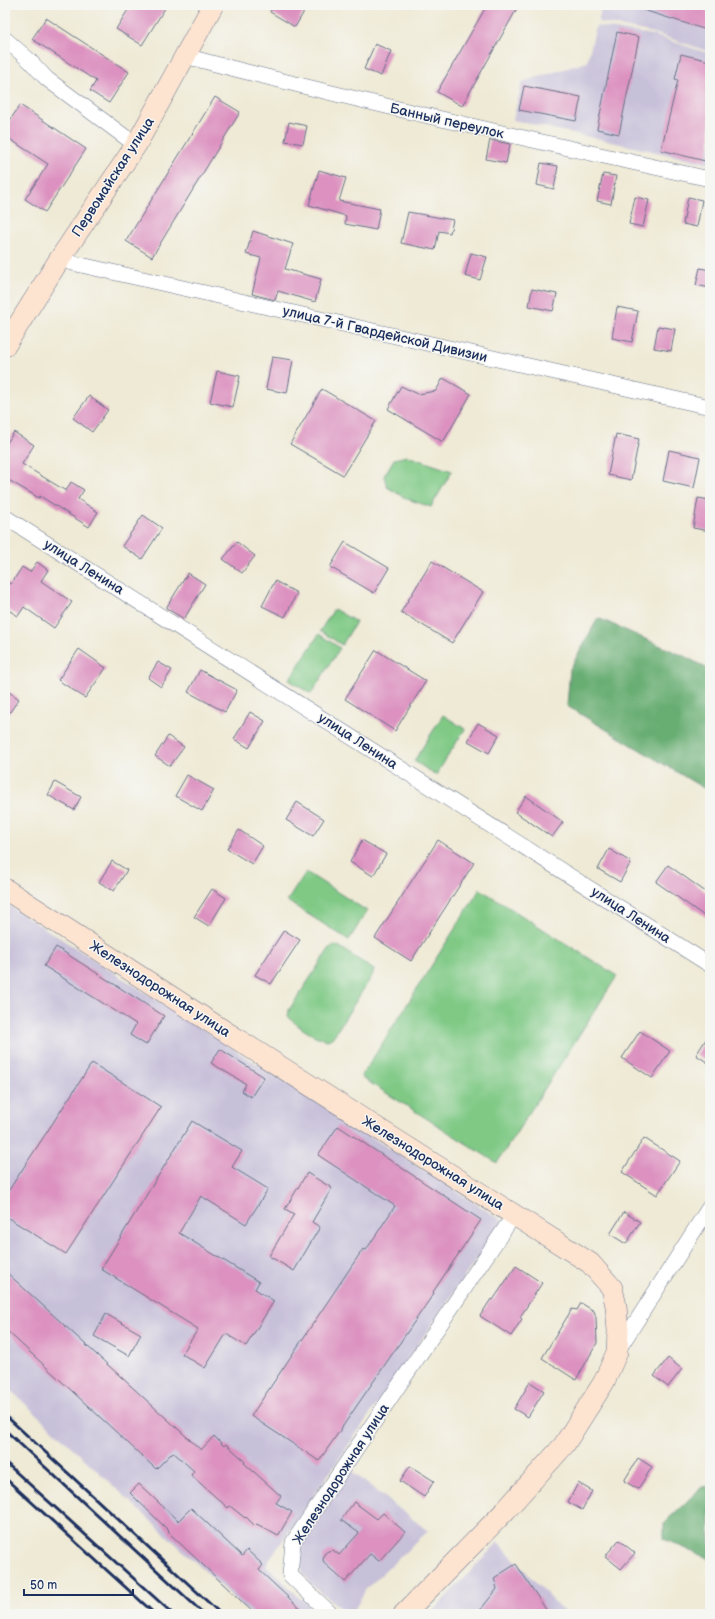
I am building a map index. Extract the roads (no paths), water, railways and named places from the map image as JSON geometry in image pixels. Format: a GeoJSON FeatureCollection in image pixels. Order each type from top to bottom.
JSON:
{"type":"FeatureCollection","features":[{"type":"Feature","properties":{"kind":"main road","name":"Первомайская улица"},"geometry":{"type":"LineString","coordinates":[[5,346],[59,260],[136,145],[213,5]]}},
{"type":"Feature","properties":{"kind":"main road","name":"Железнодорожная улица"},"geometry":{"type":"LineString","coordinates":[[5,889],[514,1215]]}},
{"type":"Feature","properties":{"kind":"main road"},"geometry":{"type":"LineString","coordinates":[[408,1610],[505,1511],[564,1445],[604,1382],[617,1352],[618,1331],[616,1306],[612,1288],[590,1263],[514,1215]]}},
{"type":"Feature","properties":{"kind":"street"},"geometry":{"type":"LineString","coordinates":[[5,39],[29,60],[47,79],[136,145]]}},
{"type":"Feature","properties":{"kind":"street","name":"Банный переулок"},"geometry":{"type":"LineString","coordinates":[[185,56],[275,80],[466,126],[710,180]]}},
{"type":"Feature","properties":{"kind":"street","name":"улица 7-й Гвардейской Дивизии"},"geometry":{"type":"LineString","coordinates":[[59,260],[710,407]]}},
{"type":"Feature","properties":{"kind":"street","name":"улица Ленина"},"geometry":{"type":"LineString","coordinates":[[5,518],[710,965]]}},
{"type":"Feature","properties":{"kind":"street"},"geometry":{"type":"LineString","coordinates":[[617,1352],[710,1206]]}},
{"type":"Feature","properties":{"kind":"street","name":"Железнодорожная улица"},"geometry":{"type":"LineString","coordinates":[[331,1614],[290,1575],[294,1542],[514,1215]]}},
{"type":"Feature","properties":{"kind":"railway"},"geometry":{"type":"LineString","coordinates":[[5,1415],[221,1614]]}},
{"type":"Feature","properties":{"kind":"railway"},"geometry":{"type":"LineString","coordinates":[[5,1430],[204,1614]]}},
{"type":"Feature","properties":{"kind":"railway"},"geometry":{"type":"LineString","coordinates":[[5,1462],[173,1614]]}},
{"type":"Feature","properties":{"kind":"railway"},"geometry":{"type":"LineString","coordinates":[[5,1478],[155,1614]]}}]}
